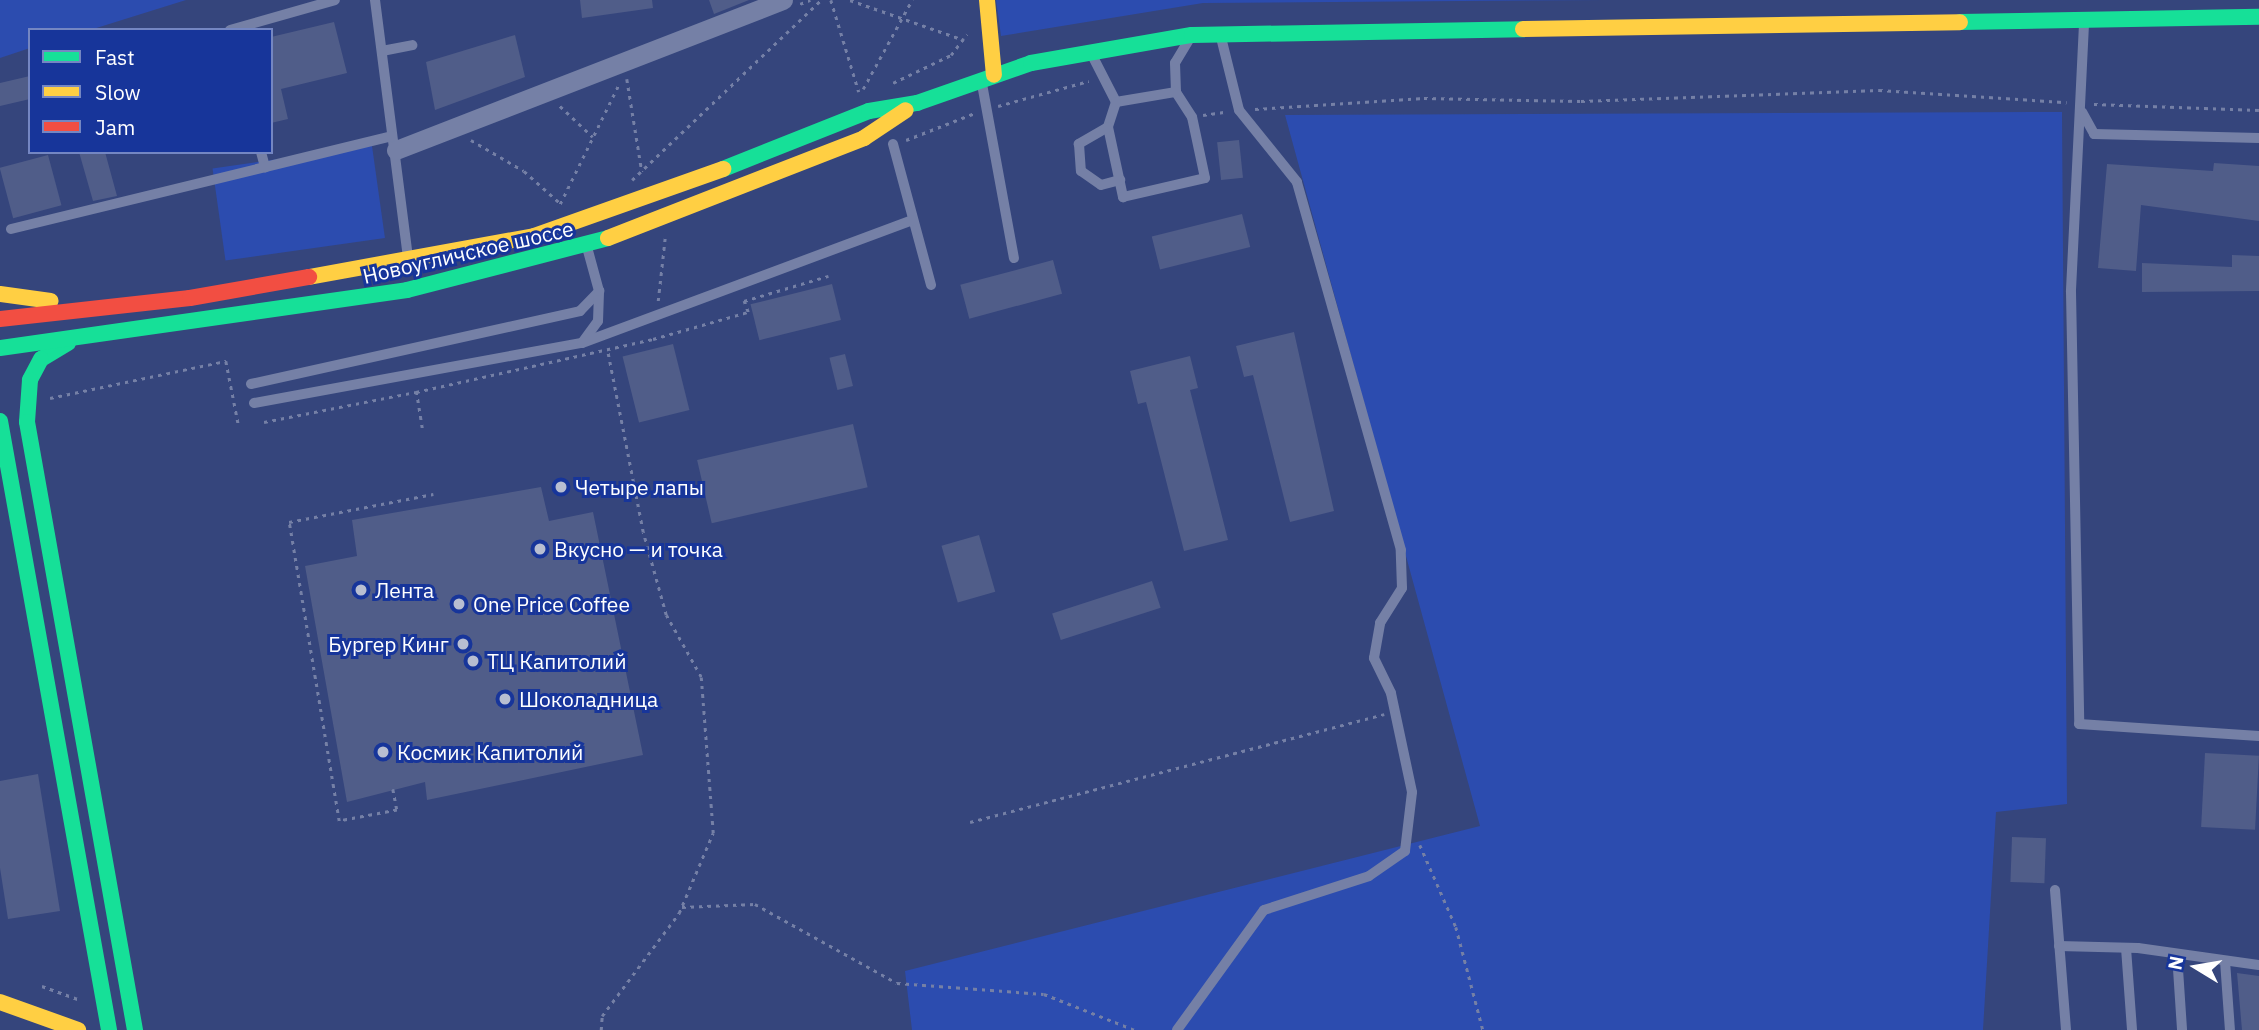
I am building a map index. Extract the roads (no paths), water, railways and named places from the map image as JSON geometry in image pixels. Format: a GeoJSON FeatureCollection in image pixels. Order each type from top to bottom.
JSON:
{"type":"FeatureCollection","features":[{"type":"Feature","properties":{"kind":"main road"},"geometry":{"type":"LineString","coordinates":[[987,0],[988,78]]}},
{"type":"Feature","properties":{"kind":"main road","name":"Новоугличское шоссе"},"geometry":{"type":"LineString","coordinates":[[0,319],[131,305],[409,260],[534,236],[626,208],[869,111],[917,103],[988,78],[1089,51],[1192,35],[2259,17]]}},
{"type":"Feature","properties":{"kind":"main road","name":"Новоугличское шоссе"},"geometry":{"type":"LineString","coordinates":[[0,348],[74,340],[407,290],[587,246],[864,138],[917,103]]}},
{"type":"Feature","properties":{"kind":"main road"},"geometry":{"type":"LineString","coordinates":[[0,294],[131,305]]}},
{"type":"Feature","properties":{"kind":"main road"},"geometry":{"type":"LineString","coordinates":[[74,340],[41,359],[30,380],[27,422],[135,1030]]}},
{"type":"Feature","properties":{"kind":"main road"},"geometry":{"type":"LineString","coordinates":[[0,421],[4,468],[109,1030]]}},
{"type":"Feature","properties":{"kind":"main road"},"geometry":{"type":"LineString","coordinates":[[0,1002],[78,1030]]}},
{"type":"Feature","properties":{"kind":"street"},"geometry":{"type":"LineString","coordinates":[[394,143],[450,128],[543,90],[790,2]]}},
{"type":"Feature","properties":{"kind":"lane"},"geometry":{"type":"LineString","coordinates":[[237,28],[335,0]]}},
{"type":"Feature","properties":{"kind":"lane"},"geometry":{"type":"LineString","coordinates":[[375,0],[409,260]]}},
{"type":"Feature","properties":{"kind":"lane"},"geometry":{"type":"LineString","coordinates":[[2084,19],[2071,292],[2079,724],[2259,736]]}},
{"type":"Feature","properties":{"kind":"lane"},"geometry":{"type":"LineString","coordinates":[[1177,1030],[1264,910],[1369,876],[1405,851],[1412,792],[1395,711],[1374,658],[1380,623],[1402,588],[1401,550],[1297,182],[1239,110],[1221,33]]}},
{"type":"Feature","properties":{"kind":"lane"},"geometry":{"type":"LineString","coordinates":[[1089,51],[1116,102],[1108,127],[1123,197],[1205,178],[1192,117],[1176,92],[1175,64],[1192,35]]}},
{"type":"Feature","properties":{"kind":"lane"},"geometry":{"type":"LineString","coordinates":[[382,51],[412,44]]}},
{"type":"Feature","properties":{"kind":"lane"},"geometry":{"type":"LineString","coordinates":[[988,78],[1014,258]]}},
{"type":"Feature","properties":{"kind":"lane"},"geometry":{"type":"LineString","coordinates":[[1116,102],[1176,92]]}},
{"type":"Feature","properties":{"kind":"lane"},"geometry":{"type":"LineString","coordinates":[[2079,103],[2094,134],[2259,138]]}},
{"type":"Feature","properties":{"kind":"lane"},"geometry":{"type":"LineString","coordinates":[[1108,127],[1079,144],[1081,171],[1101,185],[1120,180]]}},
{"type":"Feature","properties":{"kind":"lane"},"geometry":{"type":"LineString","coordinates":[[10,229],[265,167],[394,143]]}},
{"type":"Feature","properties":{"kind":"lane"},"geometry":{"type":"LineString","coordinates":[[893,144],[931,285]]}},
{"type":"Feature","properties":{"kind":"lane"},"geometry":{"type":"LineString","coordinates":[[262,154],[265,167]]}},
{"type":"Feature","properties":{"kind":"lane"},"geometry":{"type":"LineString","coordinates":[[254,403],[582,343],[912,220]]}},
{"type":"Feature","properties":{"kind":"lane"},"geometry":{"type":"LineString","coordinates":[[582,343],[598,321],[599,291],[587,246]]}},
{"type":"Feature","properties":{"kind":"lane"},"geometry":{"type":"LineString","coordinates":[[251,384],[580,311],[599,291]]}},
{"type":"Feature","properties":{"kind":"lane"},"geometry":{"type":"LineString","coordinates":[[2055,890],[2066,1030]]}},
{"type":"Feature","properties":{"kind":"lane"},"geometry":{"type":"LineString","coordinates":[[2059,946],[2126,948],[2259,965]]}},
{"type":"Feature","properties":{"kind":"lane"},"geometry":{"type":"LineString","coordinates":[[2126,948],[2132,1030]]}},
{"type":"Feature","properties":{"kind":"lane"},"geometry":{"type":"LineString","coordinates":[[2176,954],[2182,1030]]}},
{"type":"Feature","properties":{"kind":"lane"},"geometry":{"type":"LineString","coordinates":[[2225,961],[2230,1030]]}},
{"type":"Feature","properties":{"kind":"place","name":"Четыре лапы"},"geometry":{"type":"Point","coordinates":[561,487]}},
{"type":"Feature","properties":{"kind":"place","name":"Вкусно — и точка"},"geometry":{"type":"Point","coordinates":[540,549]}},
{"type":"Feature","properties":{"kind":"place","name":"Лента"},"geometry":{"type":"Point","coordinates":[361,590]}},
{"type":"Feature","properties":{"kind":"place","name":"One Price Coffee"},"geometry":{"type":"Point","coordinates":[459,604]}},
{"type":"Feature","properties":{"kind":"place","name":"Бургер Кинг"},"geometry":{"type":"Point","coordinates":[463,644]}},
{"type":"Feature","properties":{"kind":"place","name":"ТЦ Капитолий"},"geometry":{"type":"Point","coordinates":[473,661]}},
{"type":"Feature","properties":{"kind":"place","name":"Шоколадница"},"geometry":{"type":"Point","coordinates":[505,699]}},
{"type":"Feature","properties":{"kind":"place","name":"Космик Капитолий"},"geometry":{"type":"Point","coordinates":[383,752]}}]}
